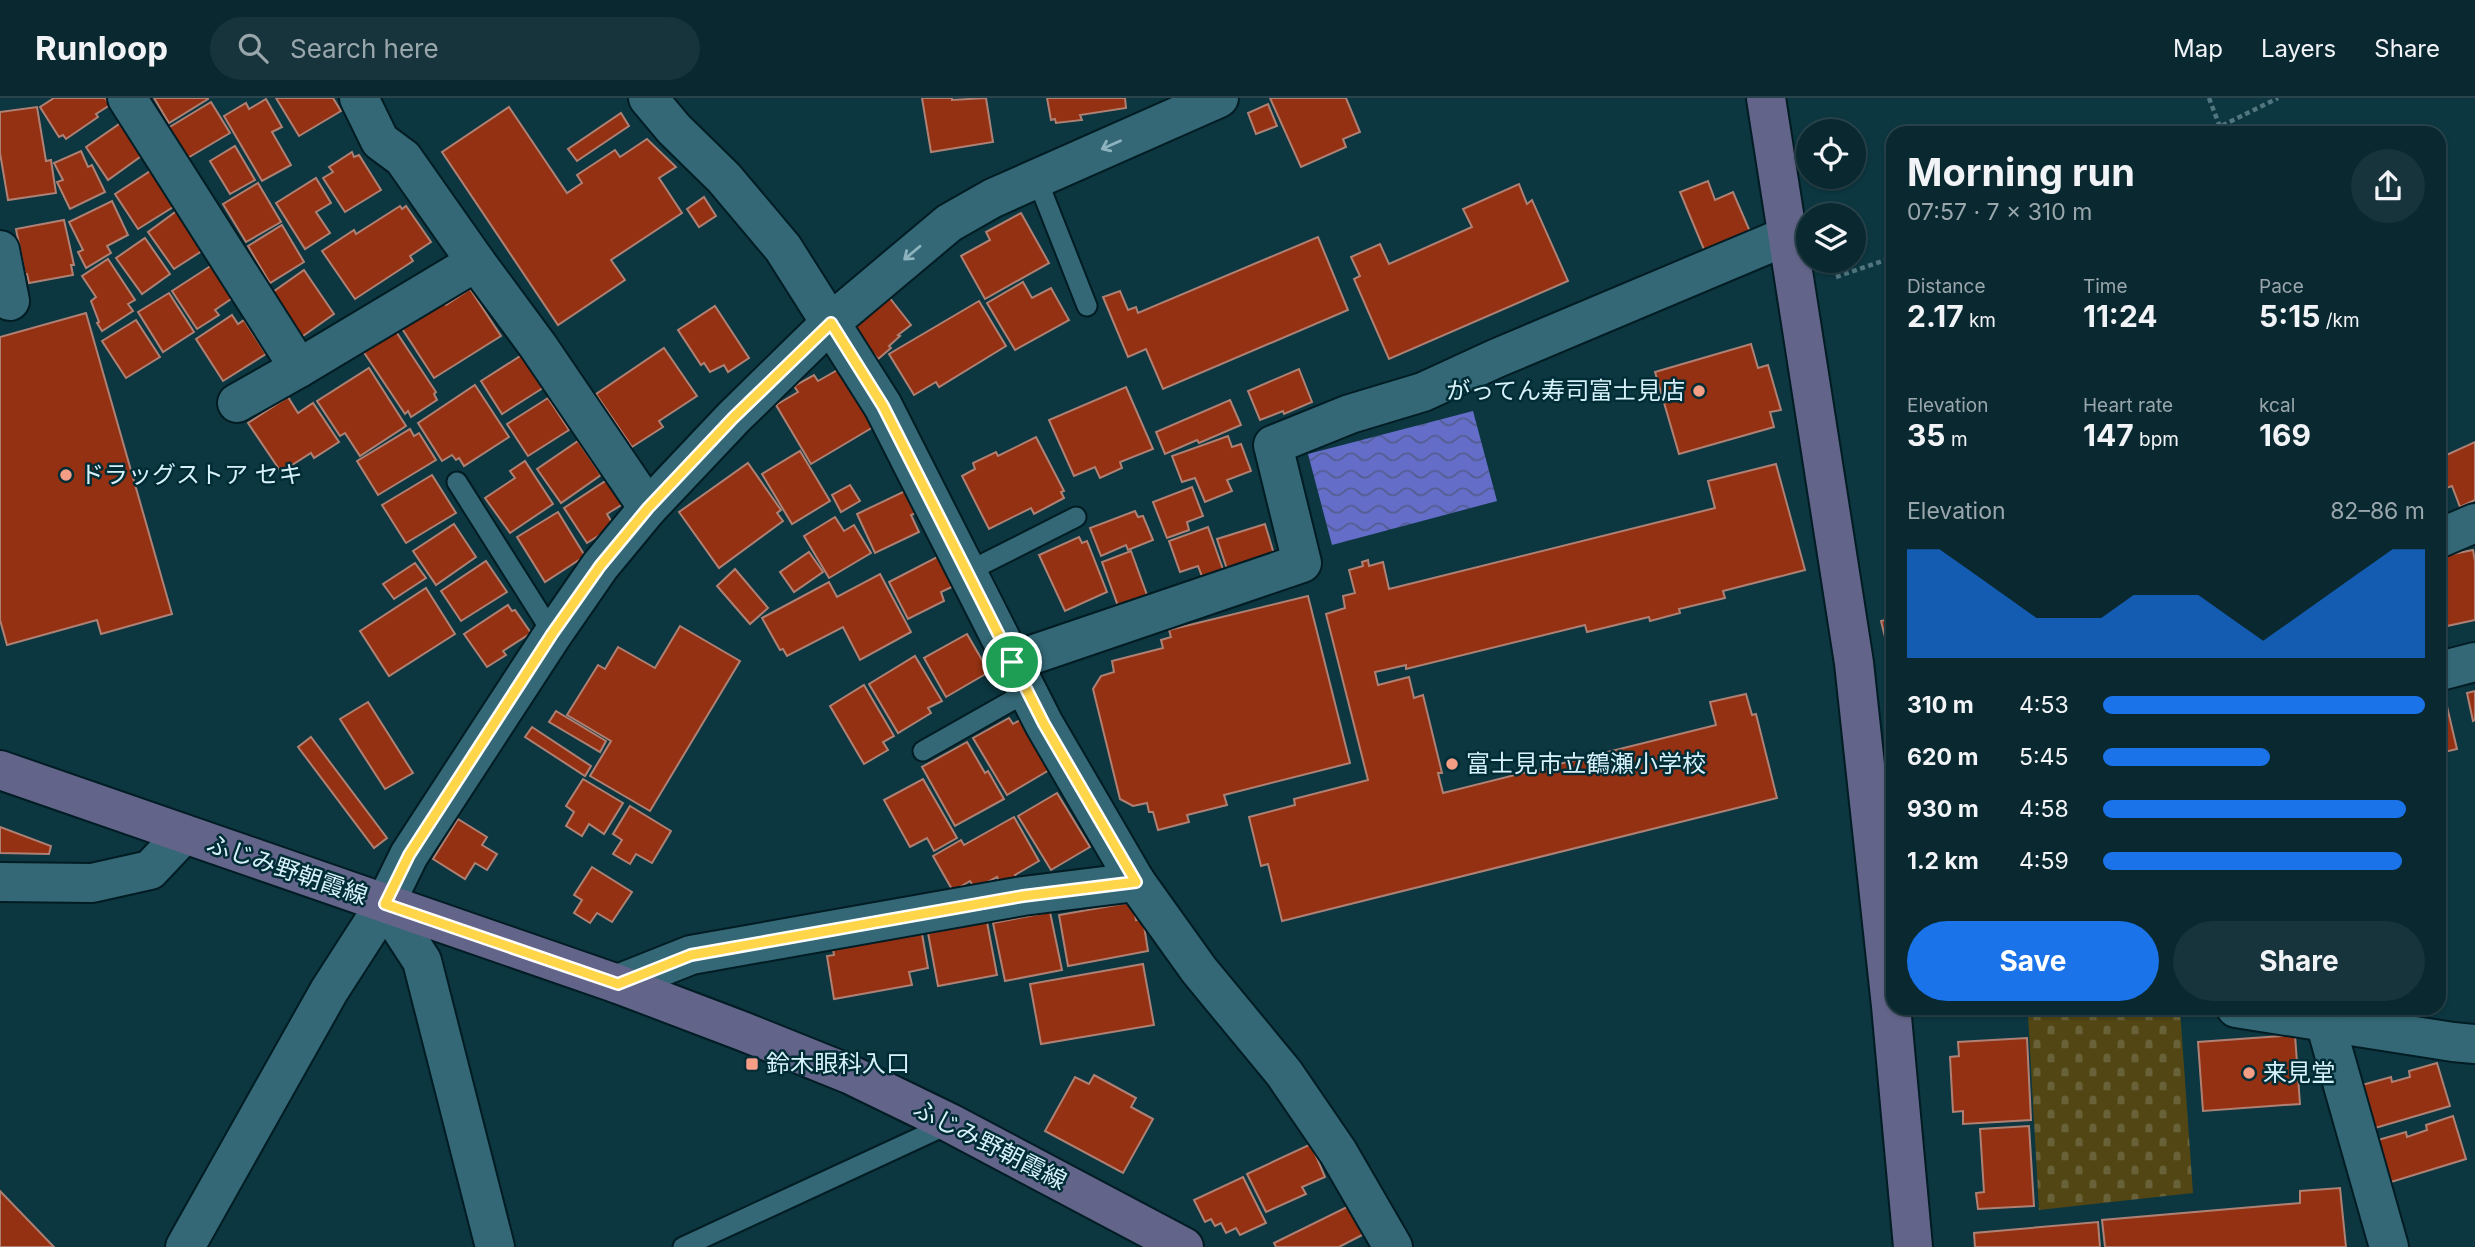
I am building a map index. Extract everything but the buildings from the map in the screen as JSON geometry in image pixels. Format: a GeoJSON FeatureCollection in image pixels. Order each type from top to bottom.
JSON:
{"type":"FeatureCollection","features":[{"type":"Feature","properties":{"kind":"main road"},"geometry":{"type":"LineString","coordinates":[[1766,98],[1854,663],[1886,951]]}},
{"type":"Feature","properties":{"kind":"main road","name":"ふじみ野朝霞線"},"geometry":{"type":"LineString","coordinates":[[0,770],[618,984],[849,1074],[950,1123],[1172,1245]]}},
{"type":"Feature","properties":{"kind":"main road"},"geometry":{"type":"LineString","coordinates":[[1893,1015],[1913,1247]]}},
{"type":"Feature","properties":{"kind":"street"},"geometry":{"type":"LineString","coordinates":[[127,98],[299,368]]}},
{"type":"Feature","properties":{"kind":"street"},"geometry":{"type":"LineString","coordinates":[[359,98],[380,141],[403,158],[538,346],[648,508]]}},
{"type":"Feature","properties":{"kind":"street"},"geometry":{"type":"LineString","coordinates":[[648,98],[674,130],[724,178],[783,248],[883,406],[1019,677],[1136,882],[1199,970],[1284,1073],[1339,1152],[1393,1247]]}},
{"type":"Feature","properties":{"kind":"street"},"geometry":{"type":"LineString","coordinates":[[185,1247],[329,991],[385,904],[409,855],[552,634],[600,566],[648,508],[733,418],[831,323],[949,223],[993,198],[1037,179],[1152,112],[1219,98]]}},
{"type":"Feature","properties":{"kind":"street"},"geometry":{"type":"LineString","coordinates":[[1019,677],[1302,563],[1273,445],[1350,414],[1423,392],[1510,352],[1787,236]]}},
{"type":"Feature","properties":{"kind":"street"},"geometry":{"type":"LineString","coordinates":[[0,250],[10,300]]}},
{"type":"Feature","properties":{"kind":"street"},"geometry":{"type":"LineString","coordinates":[[237,403],[476,262]]}},
{"type":"Feature","properties":{"kind":"street"},"geometry":{"type":"LineString","coordinates":[[2446,535],[2475,523]]}},
{"type":"Feature","properties":{"kind":"street"},"geometry":{"type":"LineString","coordinates":[[2446,670],[2475,663]]}},
{"type":"Feature","properties":{"kind":"street"},"geometry":{"type":"LineString","coordinates":[[0,882],[92,883],[150,870],[184,834]]}},
{"type":"Feature","properties":{"kind":"street"},"geometry":{"type":"LineString","coordinates":[[618,984],[691,955],[1023,896],[1136,882]]}},
{"type":"Feature","properties":{"kind":"street"},"geometry":{"type":"LineString","coordinates":[[385,904],[422,961],[495,1247]]}},
{"type":"Feature","properties":{"kind":"street"},"geometry":{"type":"LineString","coordinates":[[2305,1015],[2475,1044]]}},
{"type":"Feature","properties":{"kind":"street"},"geometry":{"type":"LineString","coordinates":[[2334,1018],[2389,1247]]}},
{"type":"Feature","properties":{"kind":"lane"},"geometry":{"type":"LineString","coordinates":[[1037,179],[1087,306]]}},
{"type":"Feature","properties":{"kind":"lane"},"geometry":{"type":"LineString","coordinates":[[457,482],[552,634]]}},
{"type":"Feature","properties":{"kind":"lane"},"geometry":{"type":"LineString","coordinates":[[967,572],[1076,517]]}},
{"type":"Feature","properties":{"kind":"lane"},"geometry":{"type":"LineString","coordinates":[[922,751],[1019,677]]}},
{"type":"Feature","properties":{"kind":"lane"},"geometry":{"type":"LineString","coordinates":[[683,1247],[950,1123]]}},
{"type":"Feature","properties":{"kind":"path"},"geometry":{"type":"LineString","coordinates":[[2209,98],[2220,126]]}},
{"type":"Feature","properties":{"kind":"path"},"geometry":{"type":"LineString","coordinates":[[2222,126],[2278,98]]}},
{"type":"Feature","properties":{"kind":"path"},"geometry":{"type":"LineString","coordinates":[[1796,291],[1886,260]]}},
{"type":"Feature","properties":{"kind":"green space"},"geometry":{"type":"Polygon","coordinates":[[[2028,1015],[2180,1015],[2193,1193],[2039,1210],[2028,1015]]]}},
{"type":"Feature","properties":{"kind":"water"},"geometry":{"type":"Polygon","coordinates":[[[1473,411],[1497,501],[1332,545],[1308,454],[1473,411]]]}},
{"type":"Feature","properties":{"kind":"place","name":"がってん寿司富士見店"},"geometry":{"type":"Point","coordinates":[1699,391]}},
{"type":"Feature","properties":{"kind":"place","name":"ドラッグストア セキ"},"geometry":{"type":"Point","coordinates":[66,475]}},
{"type":"Feature","properties":{"kind":"place","name":"富士見市立鶴瀬小学校"},"geometry":{"type":"Point","coordinates":[1452,764]}},
{"type":"Feature","properties":{"kind":"place","name":"鈴木眼科入口"},"geometry":{"type":"Point","coordinates":[752,1064]}},
{"type":"Feature","properties":{"kind":"place","name":"来見堂"},"geometry":{"type":"Point","coordinates":[2249,1073]}},
{"type":"Feature","properties":{"kind":"route"},"geometry":{"type":"LineString","coordinates":[[831,323],[883,406],[1012,662],[1044,724],[1136,882],[1023,896],[691,955],[618,984],[385,904],[409,855],[552,634],[600,566],[648,508],[733,418],[831,323]]}}]}
